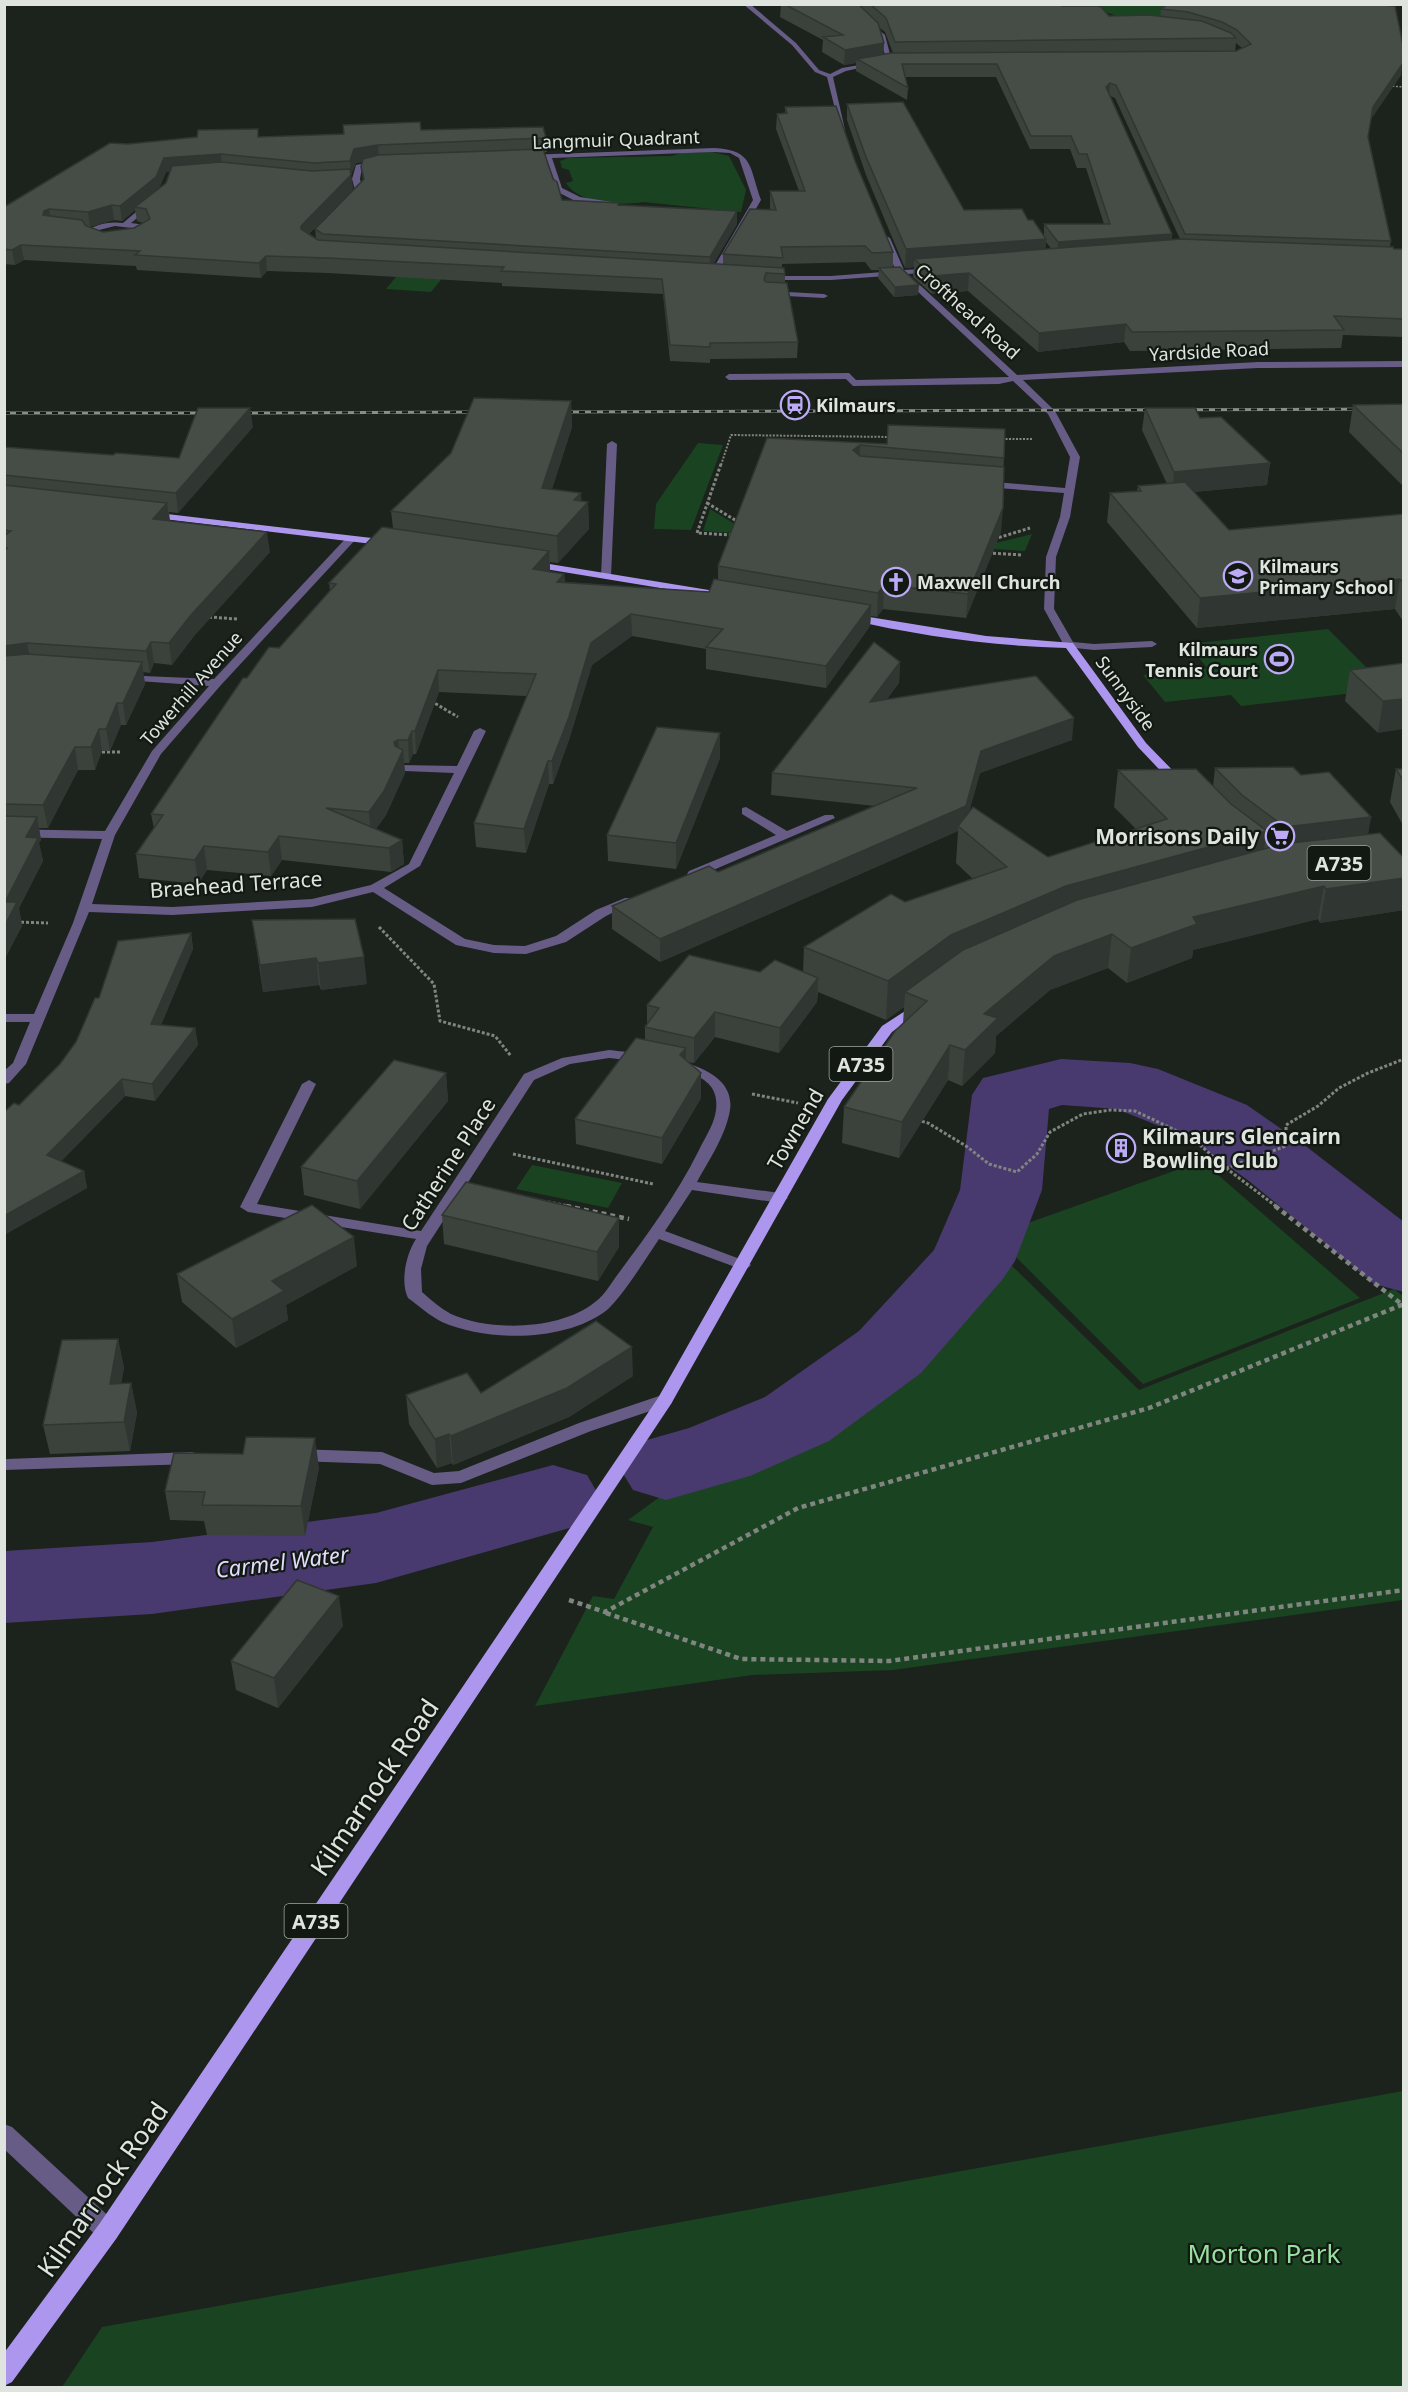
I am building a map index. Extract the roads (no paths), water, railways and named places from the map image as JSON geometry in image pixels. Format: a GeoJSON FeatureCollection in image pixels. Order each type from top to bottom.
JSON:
{"type":"FeatureCollection","features":[{"type":"Feature","properties":{"kind":"main road"},"geometry":{"type":"LineString","coordinates":[[143,514],[395,544]]}},
{"type":"Feature","properties":{"kind":"main road"},"geometry":{"type":"LineString","coordinates":[[516,561],[734,597]]}},
{"type":"Feature","properties":{"kind":"main road"},"geometry":{"type":"LineString","coordinates":[[838,615],[988,641],[1032,645],[1069,645]]}},
{"type":"Feature","properties":{"kind":"main road","name":"Sunnyside"},"geometry":{"type":"LineString","coordinates":[[1069,645],[1142,745],[1191,795]]}},
{"type":"Feature","properties":{"kind":"main road","name":"Townend"},"geometry":{"type":"LineString","coordinates":[[622,1464],[665,1400],[829,1109],[887,1029],[929,998]]}},
{"type":"Feature","properties":{"kind":"main road","name":"Kilmarnock Road"},"geometry":{"type":"LineString","coordinates":[[4,2374],[108,2231],[540,1590],[622,1464]]}},
{"type":"Feature","properties":{"kind":"street"},"geometry":{"type":"LineString","coordinates":[[746,4],[794,44],[817,71],[830,76],[844,69],[902,61]]}},
{"type":"Feature","properties":{"kind":"street"},"geometry":{"type":"LineString","coordinates":[[864,20],[882,35],[890,61]]}},
{"type":"Feature","properties":{"kind":"street"},"geometry":{"type":"LineString","coordinates":[[830,76],[837,111],[847,141]]}},
{"type":"Feature","properties":{"kind":"street","name":"Langmuir Quadrant"},"geometry":{"type":"LineString","coordinates":[[514,158],[732,151],[742,157],[757,200],[714,274]]}},
{"type":"Feature","properties":{"kind":"street"},"geometry":{"type":"LineString","coordinates":[[548,156],[559,189],[578,199],[622,207]]}},
{"type":"Feature","properties":{"kind":"street"},"geometry":{"type":"LineString","coordinates":[[345,205],[359,190],[356,178],[359,167],[391,162]]}},
{"type":"Feature","properties":{"kind":"street"},"geometry":{"type":"LineString","coordinates":[[346,179],[356,178]]}},
{"type":"Feature","properties":{"kind":"street"},"geometry":{"type":"LineString","coordinates":[[126,224],[163,194]]}},
{"type":"Feature","properties":{"kind":"street"},"geometry":{"type":"LineString","coordinates":[[737,213],[748,214]]}},
{"type":"Feature","properties":{"kind":"street"},"geometry":{"type":"LineString","coordinates":[[81,230],[91,231],[105,225],[126,224],[143,227],[146,233],[131,240],[106,241],[90,237],[88,234],[91,231]]}},
{"type":"Feature","properties":{"kind":"street","name":"Crofthead Road"},"geometry":{"type":"LineString","coordinates":[[884,233],[901,272],[1052,413],[1075,457],[1071,491]]}},
{"type":"Feature","properties":{"kind":"street"},"geometry":{"type":"LineString","coordinates":[[760,277],[831,278],[948,269]]}},
{"type":"Feature","properties":{"kind":"street"},"geometry":{"type":"LineString","coordinates":[[702,274],[725,275]]}},
{"type":"Feature","properties":{"kind":"street"},"geometry":{"type":"LineString","coordinates":[[820,306],[831,278]]}},
{"type":"Feature","properties":{"kind":"street"},"geometry":{"type":"LineString","coordinates":[[764,304],[770,291],[824,296]]}},
{"type":"Feature","properties":{"kind":"street","name":"Yardside Road"},"geometry":{"type":"LineString","coordinates":[[729,377],[849,376],[853,383],[999,381],[1016,378],[1228,366],[1331,363],[1404,364]]}},
{"type":"Feature","properties":{"kind":"street"},"geometry":{"type":"LineString","coordinates":[[606,576],[612,444]]}},
{"type":"Feature","properties":{"kind":"street"},"geometry":{"type":"LineString","coordinates":[[976,483],[1071,491]]}},
{"type":"Feature","properties":{"kind":"street","name":"Sunnyside"},"geometry":{"type":"LineString","coordinates":[[1069,645],[1049,609],[1051,557],[1071,491]]}},
{"type":"Feature","properties":{"kind":"street","name":"Towerhill Avenue"},"geometry":{"type":"LineString","coordinates":[[4,1080],[19,1064],[79,923],[109,835],[156,753],[217,683],[352,538]]}},
{"type":"Feature","properties":{"kind":"street"},"geometry":{"type":"LineString","coordinates":[[1069,645],[1094,647],[1152,644]]}},
{"type":"Feature","properties":{"kind":"street"},"geometry":{"type":"LineString","coordinates":[[112,676],[217,683]]}},
{"type":"Feature","properties":{"kind":"street","name":"Braehead Terrace"},"geometry":{"type":"LineString","coordinates":[[84,908],[183,910],[312,903],[375,888],[414,866],[480,731]]}},
{"type":"Feature","properties":{"kind":"street"},"geometry":{"type":"LineString","coordinates":[[404,767],[460,770]]}},
{"type":"Feature","properties":{"kind":"street"},"geometry":{"type":"LineString","coordinates":[[746,811],[786,836]]}},
{"type":"Feature","properties":{"kind":"street"},"geometry":{"type":"LineString","coordinates":[[677,881],[829,818]]}},
{"type":"Feature","properties":{"kind":"street"},"geometry":{"type":"LineString","coordinates":[[4,833],[109,835]]}},
{"type":"Feature","properties":{"kind":"street"},"geometry":{"type":"LineString","coordinates":[[375,888],[461,942],[494,949],[526,950],[561,939],[601,913],[645,894]]}},
{"type":"Feature","properties":{"kind":"street"},"geometry":{"type":"LineString","coordinates":[[4,1018],[38,1018]]}},
{"type":"Feature","properties":{"kind":"street","name":"Catherine Place"},"geometry":{"type":"LineString","coordinates":[[609,1054],[696,1070],[716,1083],[724,1098],[722,1116],[687,1188],[660,1230],[600,1306],[568,1323],[535,1330],[491,1331],[449,1318],[414,1294],[413,1269],[418,1246],[529,1077],[548,1065],[576,1057],[609,1054]]}},
{"type":"Feature","properties":{"kind":"street"},"geometry":{"type":"LineString","coordinates":[[309,1084],[248,1207],[425,1236]]}},
{"type":"Feature","properties":{"kind":"street"},"geometry":{"type":"LineString","coordinates":[[687,1188],[780,1198]]}},
{"type":"Feature","properties":{"kind":"street"},"geometry":{"type":"LineString","coordinates":[[660,1230],[743,1265]]}},
{"type":"Feature","properties":{"kind":"street"},"geometry":{"type":"LineString","coordinates":[[282,1455],[382,1458],[432,1479],[461,1477],[585,1427],[665,1400]]}},
{"type":"Feature","properties":{"kind":"street"},"geometry":{"type":"LineString","coordinates":[[8,1465],[214,1457]]}},
{"type":"Feature","properties":{"kind":"street"},"geometry":{"type":"LineString","coordinates":[[4,2134],[108,2231]]}},
{"type":"Feature","properties":{"kind":"waterway","name":"Carmel Water"},"geometry":{"type":"LineString","coordinates":[[666,1467],[717,1453],[797,1419],[890,1352],[972,1261],[1001,1190],[1011,1095],[1061,1082],[1130,1086],[1219,1122],[1278,1164],[1404,1265]]}},
{"type":"Feature","properties":{"kind":"waterway","name":"Carmel Water"},"geometry":{"type":"LineString","coordinates":[[4,1587],[152,1578],[376,1548],[553,1499]]}},
{"type":"Feature","properties":{"kind":"railway"},"geometry":{"type":"LineString","coordinates":[[555,412],[1404,409]]}},
{"type":"Feature","properties":{"kind":"railway"},"geometry":{"type":"LineString","coordinates":[[234,413],[486,412]]}},
{"type":"Feature","properties":{"kind":"railway"},"geometry":{"type":"LineString","coordinates":[[4,413],[213,413]]}},
{"type":"Feature","properties":{"kind":"place","name":"Kilmaurs"},"geometry":{"type":"Point","coordinates":[795,405]}},
{"type":"Feature","properties":{"kind":"place","name":"Kilmaurs Primary School"},"geometry":{"type":"Point","coordinates":[1238,576]}},
{"type":"Feature","properties":{"kind":"place","name":"Maxwell Church"},"geometry":{"type":"Point","coordinates":[896,582]}},
{"type":"Feature","properties":{"kind":"place","name":"Kilmaurs Tennis Court"},"geometry":{"type":"Point","coordinates":[1279,659]}},
{"type":"Feature","properties":{"kind":"place","name":"Morrisons Daily"},"geometry":{"type":"Point","coordinates":[1280,836]}},
{"type":"Feature","properties":{"kind":"place","name":"Kilmaurs Glencairn Bowling Club"},"geometry":{"type":"Point","coordinates":[1121,1148]}},
{"type":"Feature","properties":{"kind":"park label","name":"Morton Park"},"geometry":{"type":"Point","coordinates":[1264,2253]}}]}
